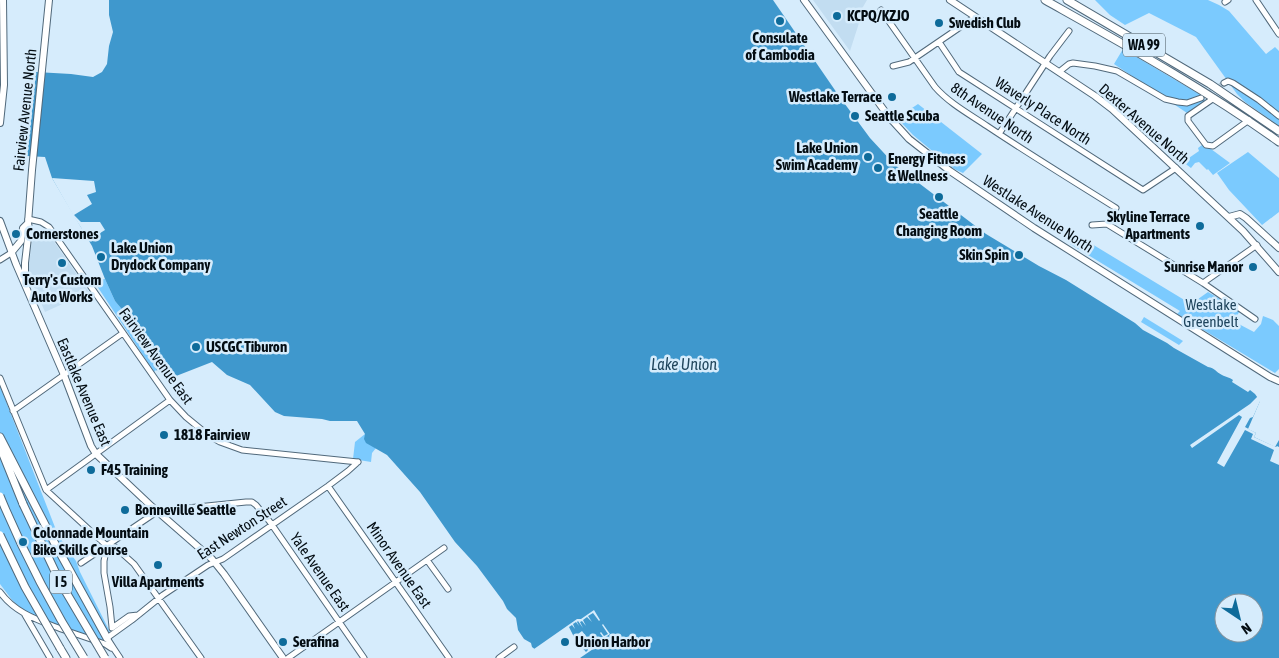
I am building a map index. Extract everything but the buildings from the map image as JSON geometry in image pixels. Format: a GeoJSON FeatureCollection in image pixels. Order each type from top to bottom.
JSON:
{"type":"FeatureCollection","features":[{"type":"Feature","properties":{"kind":"highway","name":"WA 99"},"geometry":{"type":"LineString","coordinates":[[1046,0],[1214,98],[1279,142]]}},
{"type":"Feature","properties":{"kind":"highway","name":"WA 99"},"geometry":{"type":"LineString","coordinates":[[1067,0],[1210,84],[1279,131]]}},
{"type":"Feature","properties":{"kind":"highway"},"geometry":{"type":"LineString","coordinates":[[0,437],[54,542],[108,638]]}},
{"type":"Feature","properties":{"kind":"highway","name":"I 5"},"geometry":{"type":"LineString","coordinates":[[0,447],[47,556],[105,658]]}},
{"type":"Feature","properties":{"kind":"highway"},"geometry":{"type":"LineString","coordinates":[[0,496],[41,585],[84,658]]}},
{"type":"Feature","properties":{"kind":"highway","name":"I 5"},"geometry":{"type":"LineString","coordinates":[[0,535],[29,594],[66,658]]}},
{"type":"Feature","properties":{"kind":"main road"},"geometry":{"type":"LineString","coordinates":[[0,123],[3,0]]}},
{"type":"Feature","properties":{"kind":"main road","name":"Fairview Avenue North"},"geometry":{"type":"LineString","coordinates":[[26,287],[25,263],[32,170],[49,0]]}},
{"type":"Feature","properties":{"kind":"main road","name":"Westlake Avenue North"},"geometry":{"type":"LineString","coordinates":[[804,0],[889,117],[909,139],[950,171],[1034,228],[1199,333],[1279,381]]}},
{"type":"Feature","properties":{"kind":"main road","name":"Dexter Avenue North"},"geometry":{"type":"LineString","coordinates":[[950,0],[1112,109],[1229,216],[1257,245],[1279,272]]}},
{"type":"Feature","properties":{"kind":"main road"},"geometry":{"type":"LineString","coordinates":[[1229,216],[1240,214],[1279,248]]}},
{"type":"Feature","properties":{"kind":"main road","name":"Eastlake Avenue East"},"geometry":{"type":"LineString","coordinates":[[0,220],[11,252],[64,376],[91,446],[96,454],[216,562],[284,658]]}},
{"type":"Feature","properties":{"kind":"main road","name":"Fairview Avenue North"},"geometry":{"type":"LineString","coordinates":[[11,252],[21,241],[23,228],[28,221]]}},
{"type":"Feature","properties":{"kind":"street"},"geometry":{"type":"LineString","coordinates":[[1256,0],[1279,34]]}},
{"type":"Feature","properties":{"kind":"street","name":"8th Avenue North"},"geometry":{"type":"LineString","coordinates":[[881,10],[940,93],[999,134],[1116,208],[1107,224]]}},
{"type":"Feature","properties":{"kind":"street"},"geometry":{"type":"LineString","coordinates":[[893,66],[909,62],[975,17]]}},
{"type":"Feature","properties":{"kind":"street"},"geometry":{"type":"LineString","coordinates":[[999,134],[1050,56],[1070,32]]}},
{"type":"Feature","properties":{"kind":"street","name":"Waverly Place North"},"geometry":{"type":"LineString","coordinates":[[939,42],[959,72],[1142,190],[1176,168]]}},
{"type":"Feature","properties":{"kind":"street"},"geometry":{"type":"LineString","coordinates":[[1059,72],[1072,63],[1095,66],[1117,71],[1165,99],[1186,102],[1201,98]]}},
{"type":"Feature","properties":{"kind":"street"},"geometry":{"type":"LineString","coordinates":[[1224,82],[1233,83],[1279,116]]}},
{"type":"Feature","properties":{"kind":"street"},"geometry":{"type":"LineString","coordinates":[[1214,98],[1188,116],[1188,122],[1206,145],[1213,146],[1249,120]]}},
{"type":"Feature","properties":{"kind":"street","name":"Fairview Avenue East"},"geometry":{"type":"LineString","coordinates":[[28,221],[41,222],[49,227],[170,400],[184,415],[208,435],[220,442],[242,450],[358,462]]}},
{"type":"Feature","properties":{"kind":"street"},"geometry":{"type":"LineString","coordinates":[[1092,225],[1107,224],[1203,283],[1255,319]]}},
{"type":"Feature","properties":{"kind":"street"},"geometry":{"type":"LineString","coordinates":[[1203,283],[1257,245]]}},
{"type":"Feature","properties":{"kind":"street"},"geometry":{"type":"LineString","coordinates":[[0,260],[11,252]]}},
{"type":"Feature","properties":{"kind":"street"},"geometry":{"type":"LineString","coordinates":[[14,411],[123,333]]}},
{"type":"Feature","properties":{"kind":"street"},"geometry":{"type":"LineString","coordinates":[[0,378],[46,490],[107,546],[115,547],[134,564],[201,658]]}},
{"type":"Feature","properties":{"kind":"street"},"geometry":{"type":"LineString","coordinates":[[46,490],[170,400]]}},
{"type":"Feature","properties":{"kind":"street","name":"East Newton Street"},"geometry":{"type":"LineString","coordinates":[[108,638],[159,599],[208,565],[216,562],[272,525],[328,486],[358,462]]}},
{"type":"Feature","properties":{"kind":"street","name":"Minor Avenue East"},"geometry":{"type":"LineString","coordinates":[[328,486],[449,658]]}},
{"type":"Feature","properties":{"kind":"street","name":"Yale Avenue East"},"geometry":{"type":"LineString","coordinates":[[158,511],[252,502],[272,525],[364,658]]}},
{"type":"Feature","properties":{"kind":"street"},"geometry":{"type":"LineString","coordinates":[[81,563],[158,511]]}},
{"type":"Feature","properties":{"kind":"street","name":"East Newton Street"},"geometry":{"type":"LineString","coordinates":[[107,546],[104,573],[112,628],[129,616],[138,614]]}},
{"type":"Feature","properties":{"kind":"street"},"geometry":{"type":"LineString","coordinates":[[288,658],[444,548]]}},
{"type":"Feature","properties":{"kind":"street"},"geometry":{"type":"LineString","coordinates":[[427,560],[448,590]]}},
{"type":"Feature","properties":{"kind":"street"},"geometry":{"type":"LineString","coordinates":[[0,592],[11,605],[34,619],[105,644],[114,650]]}},
{"type":"Feature","properties":{"kind":"street"},"geometry":{"type":"LineString","coordinates":[[25,614],[50,658]]}},
{"type":"Feature","properties":{"kind":"street"},"geometry":{"type":"LineString","coordinates":[[108,638],[120,658]]}},
{"type":"Feature","properties":{"kind":"street"},"geometry":{"type":"LineString","coordinates":[[498,658],[514,647]]}},
{"type":"Feature","properties":{"kind":"shaded area"},"geometry":{"type":"Polygon","coordinates":[[[813,0],[867,0],[860,12],[859,23],[850,51],[813,0]]]}},
{"type":"Feature","properties":{"kind":"shaded area"},"geometry":{"type":"Polygon","coordinates":[[[46,230],[89,292],[45,312],[28,273],[32,239],[46,230]]]}},
{"type":"Feature","properties":{"kind":"green space"},"geometry":{"type":"Polygon","coordinates":[[[1095,0],[1208,0],[1229,11],[1266,54],[1275,47],[1279,51],[1279,126],[1245,102],[1237,94],[1196,37],[1149,13],[1125,25],[1110,15],[1095,0]]]}},
{"type":"Feature","properties":{"kind":"green space"},"geometry":{"type":"Polygon","coordinates":[[[1123,49],[1201,95],[1206,101],[1187,113],[1114,64],[1123,49]]]}},
{"type":"Feature","properties":{"kind":"green space"},"geometry":{"type":"Polygon","coordinates":[[[918,104],[982,154],[963,173],[954,169],[913,135],[897,118],[918,104]]]}},
{"type":"Feature","properties":{"kind":"green space"},"geometry":{"type":"Polygon","coordinates":[[[1202,145],[1205,148],[1211,149],[1230,163],[1213,175],[1199,162],[1195,163],[1191,168],[1183,162],[1199,151],[1198,148],[1202,145]]]}},
{"type":"Feature","properties":{"kind":"green space"},"geometry":{"type":"Polygon","coordinates":[[[1248,152],[1279,178],[1279,212],[1262,225],[1229,190],[1217,173],[1248,152]]]}},
{"type":"Feature","properties":{"kind":"green space","name":"Westlake Greenbelt"},"geometry":{"type":"Polygon","coordinates":[[[1077,235],[1191,304],[1208,292],[1240,311],[1233,321],[1254,332],[1261,324],[1263,316],[1273,320],[1279,326],[1279,369],[1275,373],[1177,314],[1180,311],[1070,244],[1077,235]]]}},
{"type":"Feature","properties":{"kind":"green space"},"geometry":{"type":"Polygon","coordinates":[[[105,279],[115,301],[154,354],[156,370],[154,372],[93,280],[105,279]]]}},
{"type":"Feature","properties":{"kind":"green space"},"geometry":{"type":"Polygon","coordinates":[[[1144,317],[1183,341],[1179,345],[1141,322],[1144,317]]]}},
{"type":"Feature","properties":{"kind":"green space"},"geometry":{"type":"Polygon","coordinates":[[[0,386],[58,535],[76,561],[110,632],[103,642],[51,624],[24,611],[12,600],[0,584],[0,386]]]}},
{"type":"Feature","properties":{"kind":"green space"},"geometry":{"type":"Polygon","coordinates":[[[365,434],[371,445],[376,448],[372,453],[371,462],[353,459],[355,442],[365,434]]]}},
{"type":"Feature","properties":{"kind":"water","name":"Lake Union"},"geometry":{"type":"Polygon","coordinates":[[[109,0],[773,0],[870,138],[895,165],[986,234],[1066,280],[1135,323],[1143,330],[1232,379],[1232,382],[1248,392],[1250,390],[1255,394],[1260,401],[1248,429],[1256,433],[1254,437],[1275,447],[1279,440],[1279,658],[542,658],[532,647],[531,643],[524,639],[518,630],[516,618],[507,609],[477,566],[455,542],[420,492],[387,455],[366,443],[364,439],[365,434],[357,421],[330,421],[284,416],[275,412],[250,385],[227,375],[212,362],[171,378],[156,370],[154,354],[115,301],[92,246],[52,178],[45,157],[27,156],[36,72],[93,77],[102,72],[107,64],[113,32],[109,15],[109,0]]]}},
{"type":"Feature","properties":{"kind":"pier"},"geometry":{"type":"Polygon","coordinates":[[[52,178],[94,181],[96,192],[87,195],[92,204],[74,215],[81,222],[100,222],[105,230],[89,240],[73,215],[52,178]]]}},
{"type":"Feature","properties":{"kind":"pier"},"geometry":{"type":"Polygon","coordinates":[[[1259,395],[1261,399],[1253,417],[1250,418],[1245,427],[1256,433],[1254,437],[1279,447],[1279,465],[1270,461],[1274,450],[1251,439],[1253,434],[1245,430],[1224,467],[1217,463],[1242,417],[1239,415],[1192,448],[1190,445],[1250,404],[1259,395]]]}},
{"type":"Feature","properties":{"kind":"pier"},"geometry":{"type":"Polygon","coordinates":[[[594,610],[599,621],[593,613],[588,616],[592,622],[587,617],[583,620],[586,626],[582,621],[580,622],[583,628],[578,621],[579,626],[576,622],[573,624],[575,629],[572,625],[569,627],[574,637],[582,631],[588,639],[580,645],[586,652],[588,650],[587,646],[590,649],[593,647],[591,643],[595,646],[591,638],[594,643],[598,640],[596,635],[599,640],[603,637],[601,632],[604,636],[608,634],[603,624],[610,634],[597,643],[599,645],[580,658],[540,658],[534,649],[577,619],[581,619],[594,610]]]}},
{"type":"Feature","properties":{"kind":"tunnel"},"geometry":{"type":"LineString","coordinates":[[1201,98],[1224,83]]}},
{"type":"Feature","properties":{"kind":"place","name":"KCPQ/KZJO"},"geometry":{"type":"Point","coordinates":[837,16]}},
{"type":"Feature","properties":{"kind":"place","name":"Consulate of Cambodia"},"geometry":{"type":"Point","coordinates":[780,21]}},
{"type":"Feature","properties":{"kind":"place","name":"Swedish Club"},"geometry":{"type":"Point","coordinates":[939,23]}},
{"type":"Feature","properties":{"kind":"place","name":"Westlake Terrace"},"geometry":{"type":"Point","coordinates":[892,97]}},
{"type":"Feature","properties":{"kind":"place","name":"Seattle Scuba"},"geometry":{"type":"Point","coordinates":[855,116]}},
{"type":"Feature","properties":{"kind":"place","name":"Lake Union Swim Academy"},"geometry":{"type":"Point","coordinates":[868,157]}},
{"type":"Feature","properties":{"kind":"place","name":"Energy Fitness & Wellness"},"geometry":{"type":"Point","coordinates":[878,168]}},
{"type":"Feature","properties":{"kind":"place","name":"Seattle Changing Room"},"geometry":{"type":"Point","coordinates":[939,197]}},
{"type":"Feature","properties":{"kind":"place","name":"Skyline Terrace Apartments"},"geometry":{"type":"Point","coordinates":[1200,226]}},
{"type":"Feature","properties":{"kind":"place","name":"Cornerstones"},"geometry":{"type":"Point","coordinates":[16,234]}},
{"type":"Feature","properties":{"kind":"place","name":"Skin Spin"},"geometry":{"type":"Point","coordinates":[1019,255]}},
{"type":"Feature","properties":{"kind":"place","name":"Lake Union Drydock Company"},"geometry":{"type":"Point","coordinates":[101,257]}},
{"type":"Feature","properties":{"kind":"place","name":"Terry's Custom Auto Works"},"geometry":{"type":"Point","coordinates":[62,263]}},
{"type":"Feature","properties":{"kind":"place","name":"Sunrise Manor"},"geometry":{"type":"Point","coordinates":[1253,267]}},
{"type":"Feature","properties":{"kind":"place","name":"USCGC Tiburon"},"geometry":{"type":"Point","coordinates":[196,347]}},
{"type":"Feature","properties":{"kind":"place","name":"1818 Fairview"},"geometry":{"type":"Point","coordinates":[164,435]}},
{"type":"Feature","properties":{"kind":"place","name":"F45 Training"},"geometry":{"type":"Point","coordinates":[91,470]}},
{"type":"Feature","properties":{"kind":"place","name":"Bonneville Seattle"},"geometry":{"type":"Point","coordinates":[125,510]}},
{"type":"Feature","properties":{"kind":"place","name":"Colonnade Mountain Bike Skills Course"},"geometry":{"type":"Point","coordinates":[23,542]}},
{"type":"Feature","properties":{"kind":"place","name":"Villa Apartments"},"geometry":{"type":"Point","coordinates":[158,565]}},
{"type":"Feature","properties":{"kind":"place","name":"Serafina"},"geometry":{"type":"Point","coordinates":[283,642]}},
{"type":"Feature","properties":{"kind":"place","name":"Union Harbor"},"geometry":{"type":"Point","coordinates":[565,642]}}]}
